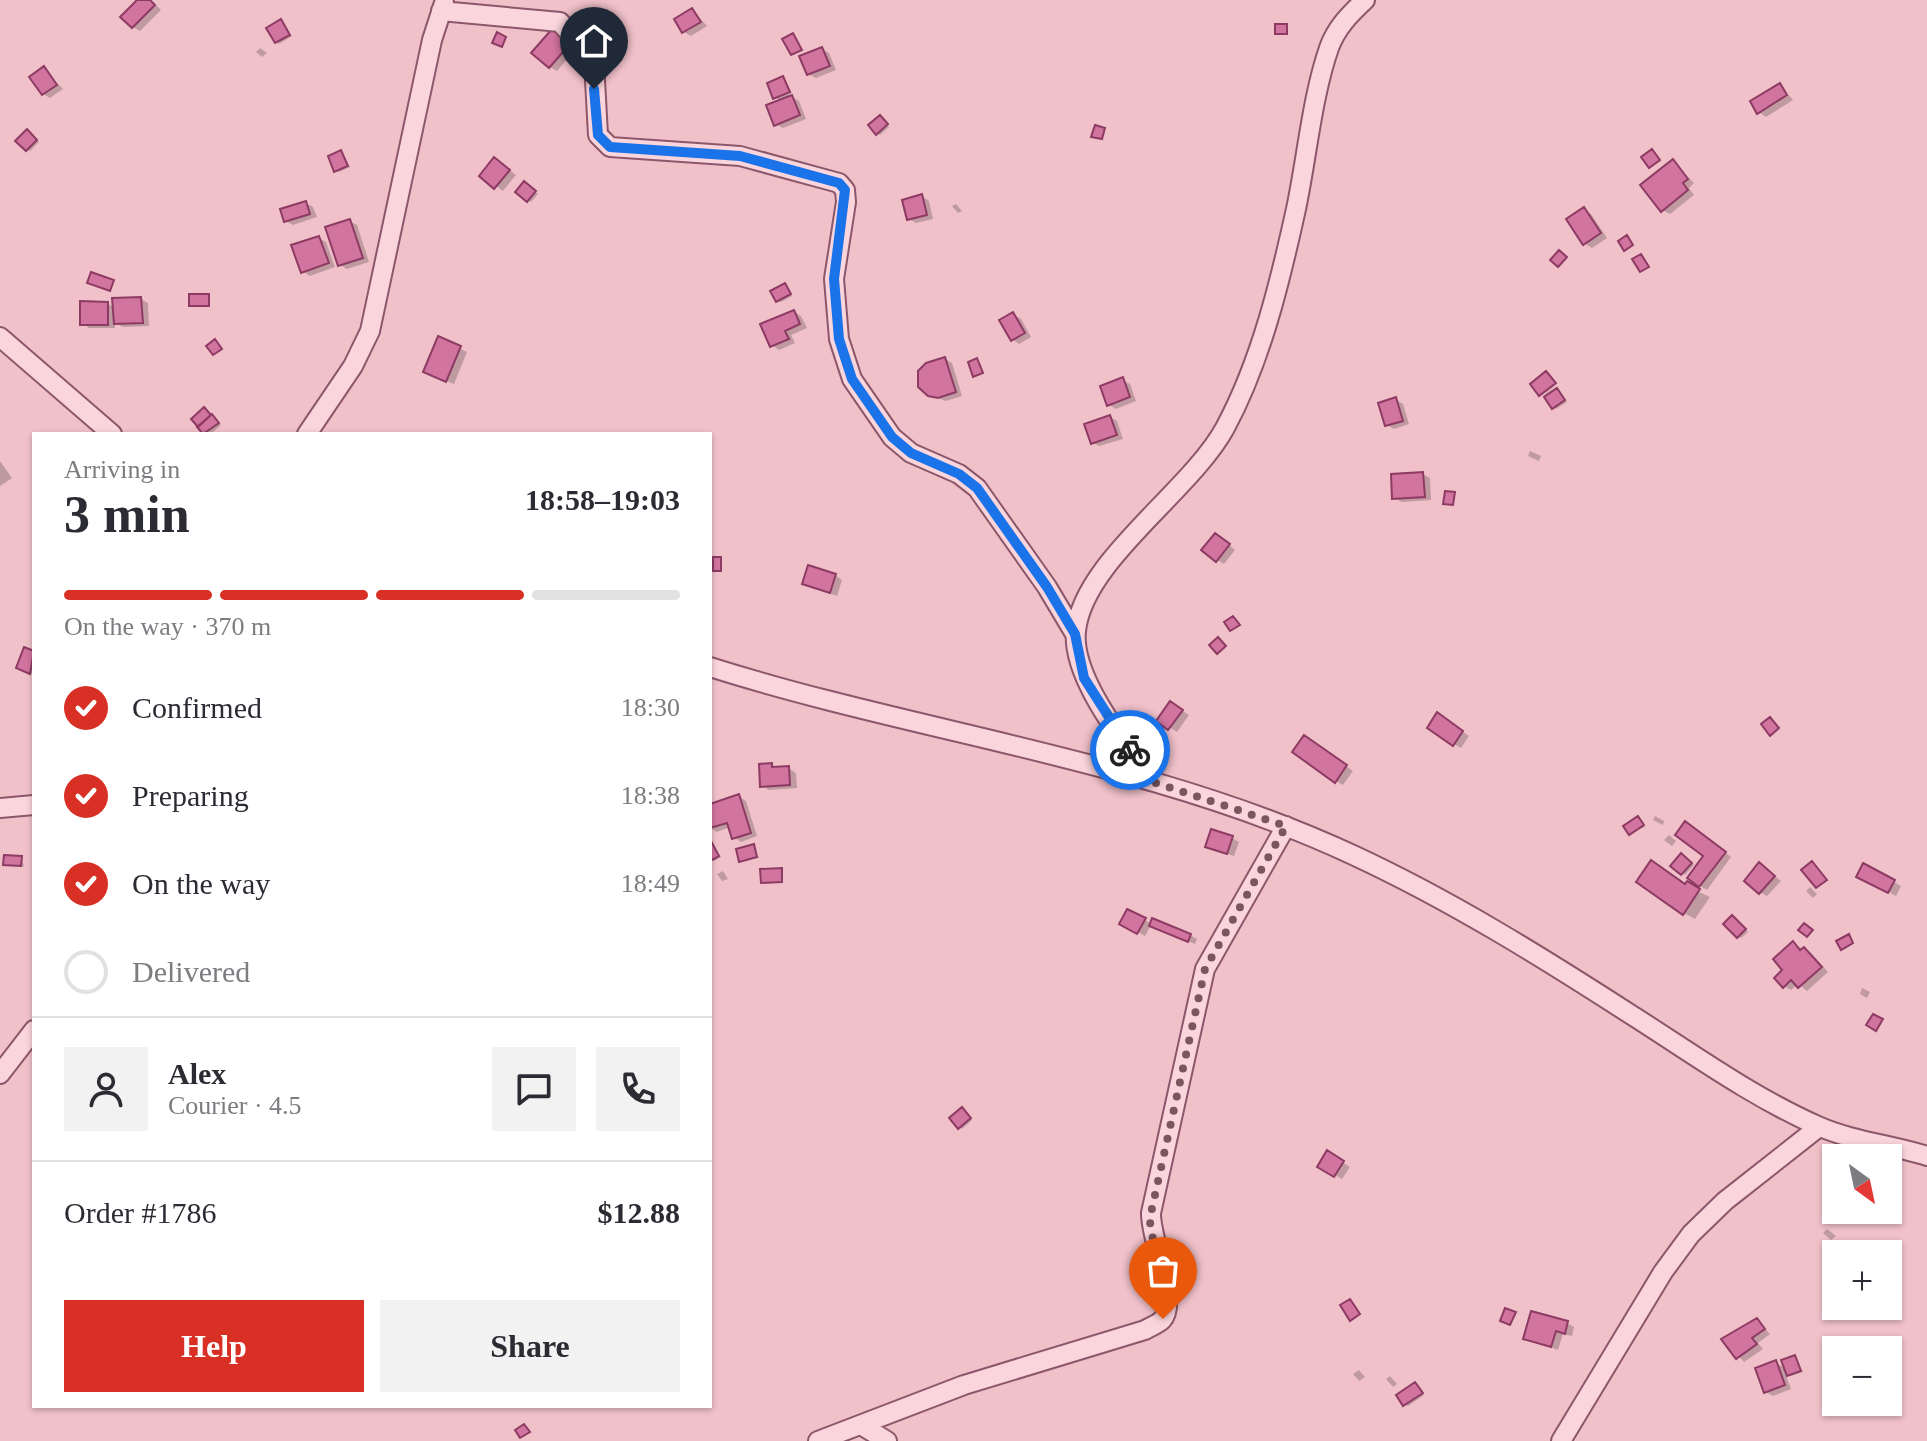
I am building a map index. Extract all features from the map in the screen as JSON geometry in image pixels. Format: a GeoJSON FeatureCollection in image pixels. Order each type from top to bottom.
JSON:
{"type":"FeatureCollection","features":[{"type":"Feature","properties":{"kind":"street"},"geometry":{"type":"LineString","coordinates":[[1075,634],[1080,612],[1097,577],[1172,496],[1224,429],[1260,346],[1295,213],[1329,47],[1344,20],[1365,0]]}},
{"type":"Feature","properties":{"kind":"street"},"geometry":{"type":"LineString","coordinates":[[308,432],[353,366],[370,331],[432,40],[443,6],[560,22],[594,62],[598,135],[610,147],[740,156],[839,183],[845,190],[846,202],[834,279],[839,339],[852,379],[892,437],[911,453],[959,474],[977,488],[1047,587],[1075,634],[1084,678],[1150,781]]}},
{"type":"Feature","properties":{"kind":"street"},"geometry":{"type":"LineString","coordinates":[[0,337],[110,432]]}},
{"type":"Feature","properties":{"kind":"street"},"geometry":{"type":"LineString","coordinates":[[712,668],[788,692],[1150,781],[1286,826],[1355,856],[1518,942],[1727,1075],[1819,1127],[1927,1156]]}},
{"type":"Feature","properties":{"kind":"street"},"geometry":{"type":"LineString","coordinates":[[0,808],[32,805]]}},
{"type":"Feature","properties":{"kind":"street"},"geometry":{"type":"LineString","coordinates":[[818,1441],[964,1385],[1145,1330],[1163,1319],[1168,1304],[1150,1226],[1151,1213],[1205,969],[1286,826]]}},
{"type":"Feature","properties":{"kind":"street"},"geometry":{"type":"LineString","coordinates":[[0,1074],[32,1033]]}},
{"type":"Feature","properties":{"kind":"street"},"geometry":{"type":"LineString","coordinates":[[1561,1441],[1663,1272],[1691,1234],[1725,1201],[1819,1127]]}},
{"type":"Feature","properties":{"kind":"street"},"geometry":{"type":"LineString","coordinates":[[861,1425],[887,1441]]}},
{"type":"Feature","properties":{"kind":"building"},"geometry":{"type":"Polygon","coordinates":[[[137,0],[150,0],[155,5],[132,28],[120,17],[137,0]]]}},
{"type":"Feature","properties":{"kind":"building"},"geometry":{"type":"Polygon","coordinates":[[[692,8],[701,22],[682,33],[674,19],[692,8]]]}},
{"type":"Feature","properties":{"kind":"building"},"geometry":{"type":"Polygon","coordinates":[[[281,19],[290,35],[275,43],[266,28],[281,19]]]}},
{"type":"Feature","properties":{"kind":"building"},"geometry":{"type":"Polygon","coordinates":[[[1275,24],[1287,24],[1287,34],[1275,34],[1275,24]]]}},
{"type":"Feature","properties":{"kind":"building"},"geometry":{"type":"Polygon","coordinates":[[[552,29],[570,44],[549,68],[531,53],[552,29]]]}},
{"type":"Feature","properties":{"kind":"building"},"geometry":{"type":"Polygon","coordinates":[[[497,32],[506,37],[502,47],[492,43],[497,32]]]}},
{"type":"Feature","properties":{"kind":"building"},"geometry":{"type":"Polygon","coordinates":[[[793,33],[802,50],[791,55],[782,39],[793,33]]]}},
{"type":"Feature","properties":{"kind":"building"},"geometry":{"type":"Polygon","coordinates":[[[822,47],[830,66],[807,75],[799,56],[822,47]]]}},
{"type":"Feature","properties":{"kind":"building"},"geometry":{"type":"Polygon","coordinates":[[[44,66],[57,85],[42,95],[29,77],[44,66]]]}},
{"type":"Feature","properties":{"kind":"building"},"geometry":{"type":"Polygon","coordinates":[[[783,76],[790,92],[773,99],[767,83],[783,76]]]}},
{"type":"Feature","properties":{"kind":"building"},"geometry":{"type":"Polygon","coordinates":[[[1780,83],[1787,95],[1757,114],[1750,101],[1780,83]]]}},
{"type":"Feature","properties":{"kind":"building"},"geometry":{"type":"Polygon","coordinates":[[[792,95],[800,115],[774,126],[766,105],[792,95]]]}},
{"type":"Feature","properties":{"kind":"building"},"geometry":{"type":"Polygon","coordinates":[[[880,115],[888,124],[876,135],[868,125],[880,115]]]}},
{"type":"Feature","properties":{"kind":"building"},"geometry":{"type":"Polygon","coordinates":[[[1095,125],[1105,128],[1102,139],[1091,137],[1095,125]]]}},
{"type":"Feature","properties":{"kind":"building"},"geometry":{"type":"Polygon","coordinates":[[[27,129],[37,140],[26,151],[15,141],[27,129]]]}},
{"type":"Feature","properties":{"kind":"building"},"geometry":{"type":"Polygon","coordinates":[[[1652,149],[1660,160],[1649,168],[1641,157],[1652,149]]]}},
{"type":"Feature","properties":{"kind":"building"},"geometry":{"type":"Polygon","coordinates":[[[341,150],[348,166],[334,172],[328,156],[341,150]]]}},
{"type":"Feature","properties":{"kind":"building"},"geometry":{"type":"Polygon","coordinates":[[[494,157],[510,170],[494,189],[479,176],[494,157]]]}},
{"type":"Feature","properties":{"kind":"building"},"geometry":{"type":"Polygon","coordinates":[[[1673,159],[1688,179],[1683,183],[1688,190],[1661,212],[1640,185],[1673,159]]]}},
{"type":"Feature","properties":{"kind":"building"},"geometry":{"type":"Polygon","coordinates":[[[524,181],[536,191],[527,202],[515,192],[524,181]]]}},
{"type":"Feature","properties":{"kind":"building"},"geometry":{"type":"Polygon","coordinates":[[[922,194],[927,215],[907,220],[902,200],[922,194]]]}},
{"type":"Feature","properties":{"kind":"building"},"geometry":{"type":"Polygon","coordinates":[[[306,201],[310,214],[284,222],[280,209],[306,201]]]}},
{"type":"Feature","properties":{"kind":"building"},"geometry":{"type":"Polygon","coordinates":[[[1584,207],[1601,233],[1583,245],[1566,219],[1584,207]]]}},
{"type":"Feature","properties":{"kind":"building"},"geometry":{"type":"Polygon","coordinates":[[[350,219],[363,258],[338,266],[325,227],[350,219]]]}},
{"type":"Feature","properties":{"kind":"building"},"geometry":{"type":"Polygon","coordinates":[[[1627,235],[1633,245],[1624,251],[1618,241],[1627,235]]]}},
{"type":"Feature","properties":{"kind":"building"},"geometry":{"type":"Polygon","coordinates":[[[319,236],[329,263],[301,273],[291,245],[319,236]]]}},
{"type":"Feature","properties":{"kind":"building"},"geometry":{"type":"Polygon","coordinates":[[[1559,250],[1567,257],[1558,267],[1550,260],[1559,250]]]}},
{"type":"Feature","properties":{"kind":"building"},"geometry":{"type":"Polygon","coordinates":[[[1641,254],[1649,267],[1640,272],[1632,259],[1641,254]]]}},
{"type":"Feature","properties":{"kind":"building"},"geometry":{"type":"Polygon","coordinates":[[[91,272],[114,280],[110,291],[87,283],[91,272]]]}},
{"type":"Feature","properties":{"kind":"building"},"geometry":{"type":"Polygon","coordinates":[[[785,283],[791,294],[776,302],[770,291],[785,283]]]}},
{"type":"Feature","properties":{"kind":"building"},"geometry":{"type":"Polygon","coordinates":[[[189,294],[209,294],[209,306],[189,306],[189,294]]]}},
{"type":"Feature","properties":{"kind":"building"},"geometry":{"type":"Polygon","coordinates":[[[141,297],[143,323],[114,324],[112,298],[141,297]]]}},
{"type":"Feature","properties":{"kind":"building"},"geometry":{"type":"Polygon","coordinates":[[[80,301],[108,302],[108,325],[80,325],[80,301]]]}},
{"type":"Feature","properties":{"kind":"building"},"geometry":{"type":"Polygon","coordinates":[[[794,310],[800,324],[785,331],[789,339],[770,347],[760,324],[794,310]]]}},
{"type":"Feature","properties":{"kind":"building"},"geometry":{"type":"Polygon","coordinates":[[[1013,312],[1025,333],[1011,341],[999,320],[1013,312]]]}},
{"type":"Feature","properties":{"kind":"building"},"geometry":{"type":"Polygon","coordinates":[[[438,336],[461,346],[446,382],[423,372],[438,336]]]}},
{"type":"Feature","properties":{"kind":"building"},"geometry":{"type":"Polygon","coordinates":[[[215,339],[222,349],[213,355],[206,346],[215,339]]]}},
{"type":"Feature","properties":{"kind":"building"},"geometry":{"type":"Polygon","coordinates":[[[945,357],[956,392],[938,398],[928,396],[918,387],[918,371],[926,363],[945,357]]]}},
{"type":"Feature","properties":{"kind":"building"},"geometry":{"type":"Polygon","coordinates":[[[977,358],[983,373],[973,377],[968,362],[977,358]]]}},
{"type":"Feature","properties":{"kind":"building"},"geometry":{"type":"Polygon","coordinates":[[[1546,371],[1556,383],[1539,396],[1530,384],[1546,371]]]}},
{"type":"Feature","properties":{"kind":"building"},"geometry":{"type":"Polygon","coordinates":[[[1123,377],[1130,397],[1107,406],[1100,386],[1123,377]]]}},
{"type":"Feature","properties":{"kind":"building"},"geometry":{"type":"Polygon","coordinates":[[[1557,388],[1565,400],[1552,409],[1544,397],[1557,388]]]}},
{"type":"Feature","properties":{"kind":"building"},"geometry":{"type":"Polygon","coordinates":[[[1396,397],[1403,421],[1385,426],[1378,403],[1396,397]]]}},
{"type":"Feature","properties":{"kind":"building"},"geometry":{"type":"Polygon","coordinates":[[[204,407],[211,415],[198,427],[191,419],[204,407]]]}},
{"type":"Feature","properties":{"kind":"building"},"geometry":{"type":"Polygon","coordinates":[[[212,414],[219,423],[206,432],[197,427],[212,414]]]}},
{"type":"Feature","properties":{"kind":"building"},"geometry":{"type":"Polygon","coordinates":[[[1110,415],[1117,435],[1091,444],[1084,424],[1110,415]]]}},
{"type":"Feature","properties":{"kind":"building"},"geometry":{"type":"Polygon","coordinates":[[[1423,472],[1425,497],[1392,499],[1391,474],[1423,472]]]}},
{"type":"Feature","properties":{"kind":"building"},"geometry":{"type":"Polygon","coordinates":[[[1445,491],[1455,492],[1453,505],[1443,504],[1445,491]]]}},
{"type":"Feature","properties":{"kind":"building"},"geometry":{"type":"Polygon","coordinates":[[[1215,533],[1230,544],[1216,562],[1201,550],[1215,533]]]}},
{"type":"Feature","properties":{"kind":"building"},"geometry":{"type":"Polygon","coordinates":[[[713,557],[721,557],[721,571],[713,571],[713,557]]]}},
{"type":"Feature","properties":{"kind":"building"},"geometry":{"type":"Polygon","coordinates":[[[808,565],[836,574],[830,593],[802,584],[808,565]]]}},
{"type":"Feature","properties":{"kind":"building"},"geometry":{"type":"Polygon","coordinates":[[[1233,616],[1240,625],[1230,631],[1224,622],[1233,616]]]}},
{"type":"Feature","properties":{"kind":"building"},"geometry":{"type":"Polygon","coordinates":[[[1218,637],[1226,646],[1217,654],[1209,645],[1218,637]]]}},
{"type":"Feature","properties":{"kind":"building"},"geometry":{"type":"Polygon","coordinates":[[[24,647],[32,650],[30,674],[16,668],[24,647]]]}},
{"type":"Feature","properties":{"kind":"building"},"geometry":{"type":"Polygon","coordinates":[[[1170,701],[1183,710],[1168,730],[1156,721],[1170,701]]]}},
{"type":"Feature","properties":{"kind":"building"},"geometry":{"type":"Polygon","coordinates":[[[1437,712],[1463,731],[1453,746],[1427,728],[1437,712]]]}},
{"type":"Feature","properties":{"kind":"building"},"geometry":{"type":"Polygon","coordinates":[[[1770,717],[1779,728],[1770,736],[1761,724],[1770,717]]]}},
{"type":"Feature","properties":{"kind":"building"},"geometry":{"type":"Polygon","coordinates":[[[1304,735],[1347,765],[1335,783],[1292,752],[1304,735]]]}},
{"type":"Feature","properties":{"kind":"building"},"geometry":{"type":"Polygon","coordinates":[[[772,763],[772,767],[789,766],[790,785],[760,787],[759,764],[772,763]]]}},
{"type":"Feature","properties":{"kind":"building"},"geometry":{"type":"Polygon","coordinates":[[[739,794],[751,833],[732,839],[727,823],[712,827],[712,803],[739,794]]]}},
{"type":"Feature","properties":{"kind":"building"},"geometry":{"type":"Polygon","coordinates":[[[1638,816],[1644,825],[1629,835],[1623,826],[1638,816]]]}},
{"type":"Feature","properties":{"kind":"building"},"geometry":{"type":"Polygon","coordinates":[[[1685,821],[1726,852],[1699,887],[1687,878],[1703,856],[1675,835],[1685,821]]]}},
{"type":"Feature","properties":{"kind":"building"},"geometry":{"type":"Polygon","coordinates":[[[1211,829],[1233,836],[1227,854],[1205,847],[1211,829]]]}},
{"type":"Feature","properties":{"kind":"building"},"geometry":{"type":"Polygon","coordinates":[[[712,843],[719,856],[712,860],[712,843]]]}},
{"type":"Feature","properties":{"kind":"building"},"geometry":{"type":"Polygon","coordinates":[[[754,844],[757,857],[739,862],[736,849],[754,844]]]}},
{"type":"Feature","properties":{"kind":"building"},"geometry":{"type":"Polygon","coordinates":[[[1681,853],[1692,863],[1681,875],[1670,866],[1681,853]]]}},
{"type":"Feature","properties":{"kind":"building"},"geometry":{"type":"Polygon","coordinates":[[[4,855],[22,856],[21,866],[3,865],[4,855]]]}},
{"type":"Feature","properties":{"kind":"building"},"geometry":{"type":"Polygon","coordinates":[[[1651,860],[1685,884],[1687,881],[1700,889],[1683,915],[1636,882],[1651,860]]]}},
{"type":"Feature","properties":{"kind":"building"},"geometry":{"type":"Polygon","coordinates":[[[1812,861],[1827,880],[1816,888],[1801,870],[1812,861]]]}},
{"type":"Feature","properties":{"kind":"building"},"geometry":{"type":"Polygon","coordinates":[[[1759,862],[1775,876],[1759,894],[1744,881],[1759,862]]]}},
{"type":"Feature","properties":{"kind":"building"},"geometry":{"type":"Polygon","coordinates":[[[1863,863],[1895,880],[1888,893],[1856,877],[1863,863]]]}},
{"type":"Feature","properties":{"kind":"building"},"geometry":{"type":"Polygon","coordinates":[[[782,868],[782,882],[761,883],[760,869],[782,868]]]}},
{"type":"Feature","properties":{"kind":"building"},"geometry":{"type":"Polygon","coordinates":[[[1127,909],[1146,918],[1137,934],[1119,924],[1127,909]]]}},
{"type":"Feature","properties":{"kind":"building"},"geometry":{"type":"Polygon","coordinates":[[[1732,915],[1746,929],[1737,938],[1723,924],[1732,915]]]}},
{"type":"Feature","properties":{"kind":"building"},"geometry":{"type":"Polygon","coordinates":[[[1152,918],[1191,934],[1188,942],[1149,926],[1152,918]]]}},
{"type":"Feature","properties":{"kind":"building"},"geometry":{"type":"Polygon","coordinates":[[[1804,923],[1813,930],[1807,937],[1798,930],[1804,923]]]}},
{"type":"Feature","properties":{"kind":"building"},"geometry":{"type":"Polygon","coordinates":[[[1849,934],[1853,943],[1841,950],[1836,941],[1849,934]]]}},
{"type":"Feature","properties":{"kind":"building"},"geometry":{"type":"Polygon","coordinates":[[[1793,941],[1800,950],[1804,947],[1822,967],[1798,988],[1791,980],[1783,988],[1774,978],[1782,970],[1773,959],[1793,941]]]}},
{"type":"Feature","properties":{"kind":"building"},"geometry":{"type":"Polygon","coordinates":[[[1873,1014],[1883,1019],[1876,1031],[1866,1025],[1873,1014]]]}},
{"type":"Feature","properties":{"kind":"building"},"geometry":{"type":"Polygon","coordinates":[[[962,1107],[971,1118],[958,1129],[949,1118],[962,1107]]]}},
{"type":"Feature","properties":{"kind":"building"},"geometry":{"type":"Polygon","coordinates":[[[1327,1150],[1344,1161],[1334,1177],[1317,1167],[1327,1150]]]}},
{"type":"Feature","properties":{"kind":"building"},"geometry":{"type":"Polygon","coordinates":[[[1350,1299],[1360,1314],[1350,1321],[1340,1305],[1350,1299]]]}},
{"type":"Feature","properties":{"kind":"building"},"geometry":{"type":"Polygon","coordinates":[[[1505,1308],[1516,1312],[1510,1325],[1500,1321],[1505,1308]]]}},
{"type":"Feature","properties":{"kind":"building"},"geometry":{"type":"Polygon","coordinates":[[[1531,1311],[1568,1321],[1565,1334],[1556,1331],[1551,1347],[1523,1339],[1531,1311]]]}},
{"type":"Feature","properties":{"kind":"building"},"geometry":{"type":"Polygon","coordinates":[[[1757,1318],[1765,1329],[1752,1338],[1757,1344],[1736,1359],[1721,1339],[1757,1318]]]}},
{"type":"Feature","properties":{"kind":"building"},"geometry":{"type":"Polygon","coordinates":[[[1795,1355],[1801,1371],[1787,1376],[1781,1360],[1795,1355]]]}},
{"type":"Feature","properties":{"kind":"building"},"geometry":{"type":"Polygon","coordinates":[[[1776,1360],[1785,1385],[1764,1393],[1755,1368],[1776,1360]]]}},
{"type":"Feature","properties":{"kind":"building"},"geometry":{"type":"Polygon","coordinates":[[[1415,1382],[1423,1393],[1403,1406],[1396,1395],[1415,1382]]]}},
{"type":"Feature","properties":{"kind":"building"},"geometry":{"type":"Polygon","coordinates":[[[524,1424],[530,1432],[520,1438],[515,1430],[524,1424]]]}},
{"type":"Feature","properties":{"kind":"way so far"},"geometry":{"type":"LineString","coordinates":[[1130,750],[1150,781],[1286,826],[1205,969],[1151,1213],[1150,1226],[1168,1304],[1163,1319]]}},
{"type":"Feature","properties":{"kind":"route"},"geometry":{"type":"LineString","coordinates":[[594,89],[598,135],[610,147],[740,156],[839,183],[845,190],[846,202],[834,279],[839,339],[852,379],[892,437],[911,453],[959,474],[977,488],[1047,587],[1075,634],[1084,678],[1130,750]]}}]}
